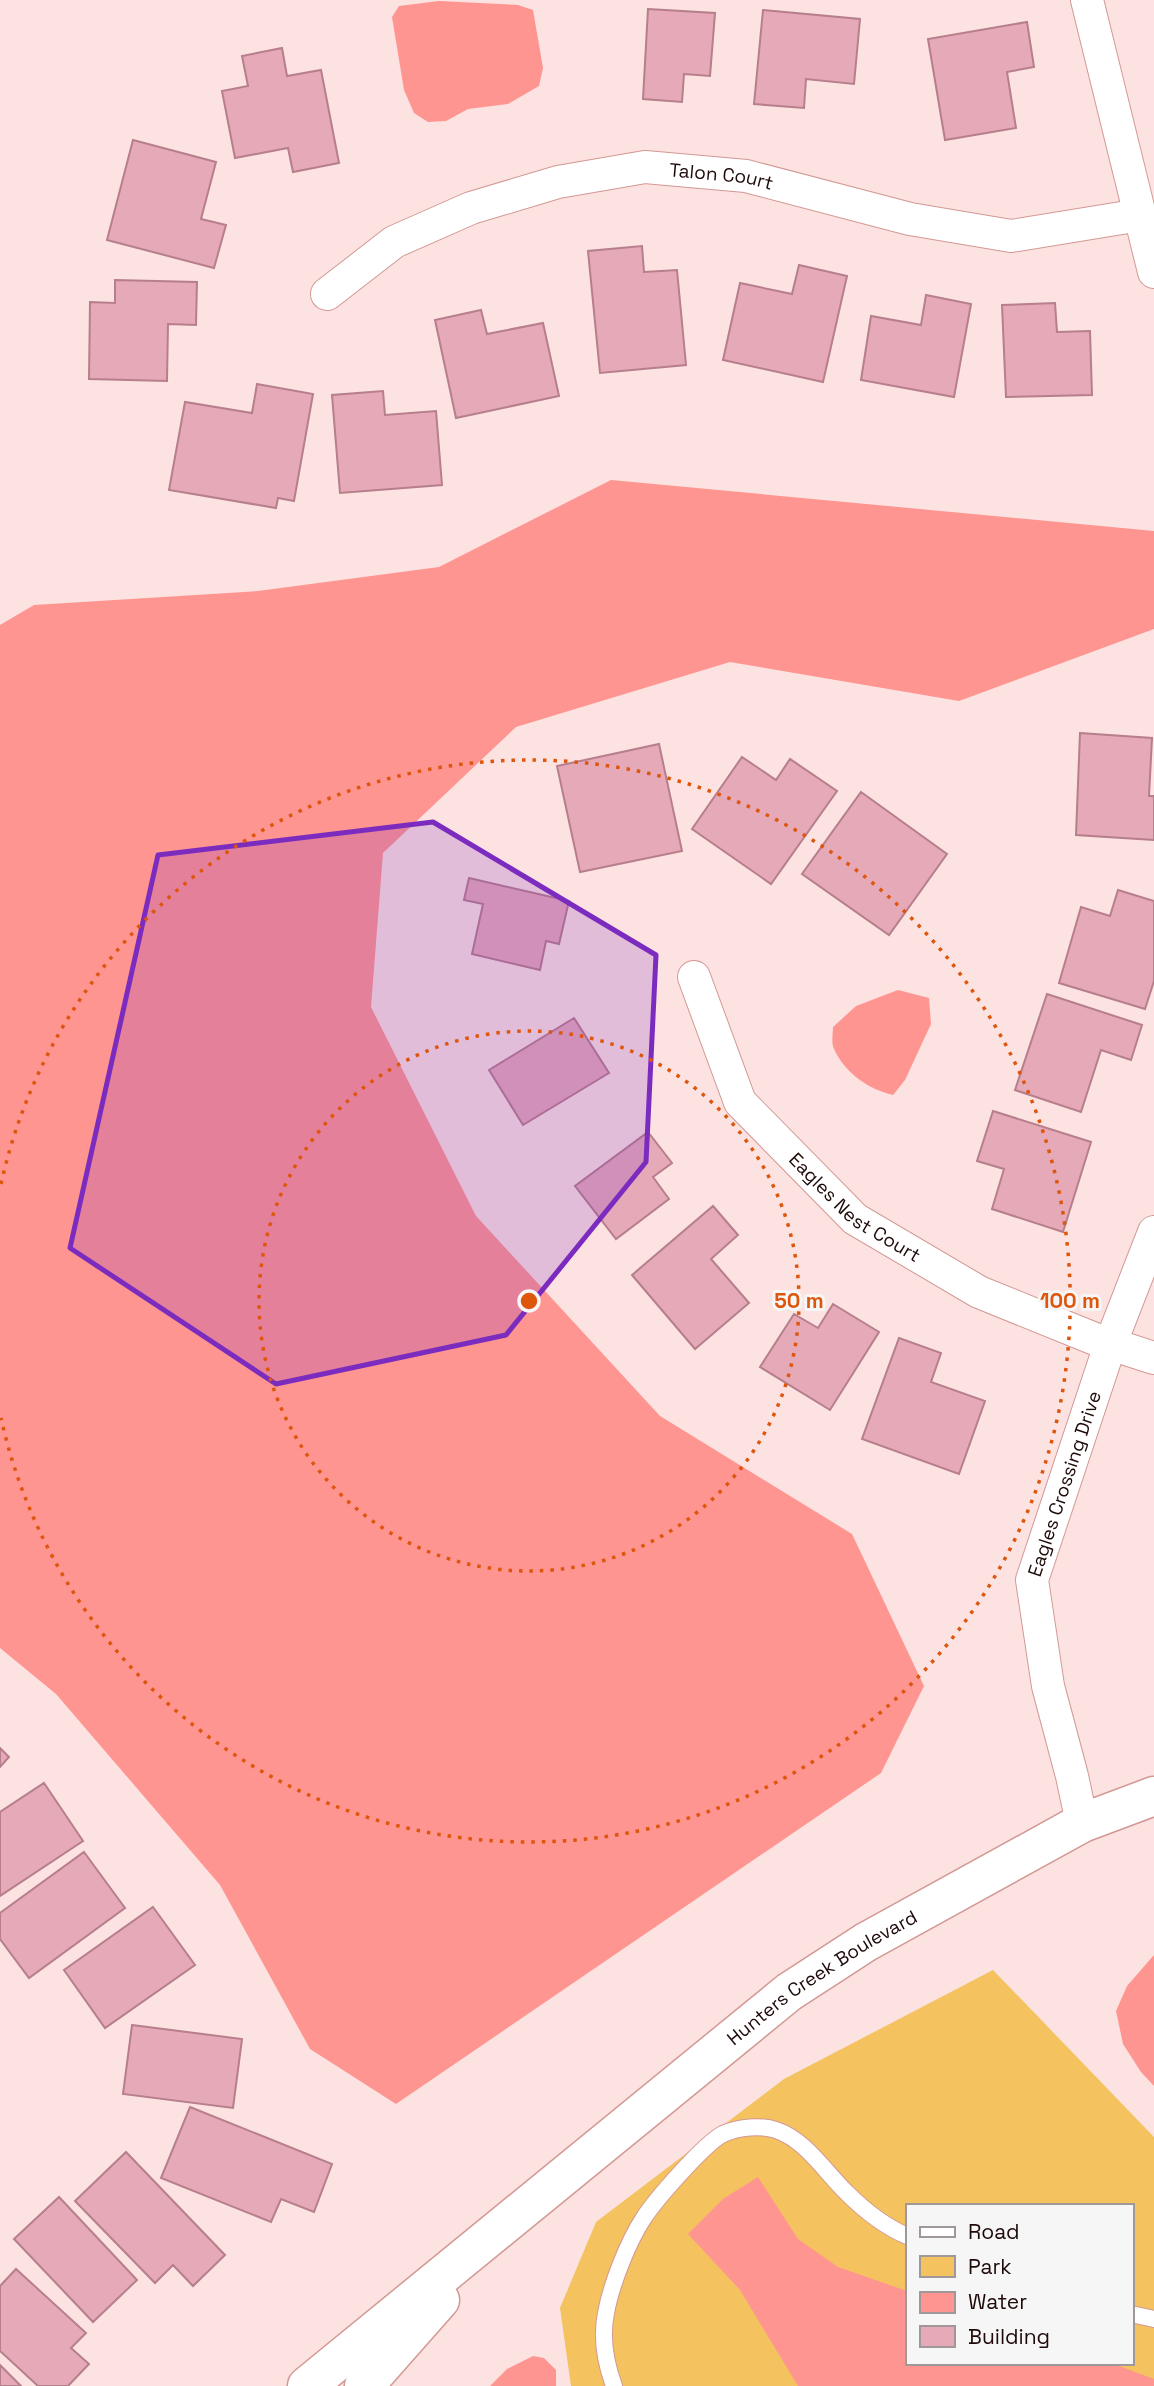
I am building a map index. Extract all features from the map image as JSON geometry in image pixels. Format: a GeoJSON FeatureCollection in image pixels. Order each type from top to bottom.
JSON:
{"type":"FeatureCollection","features":[{"type":"Feature","properties":{"kind":"street"},"geometry":{"type":"LineString","coordinates":[[1087,0],[1154,272]]}},
{"type":"Feature","properties":{"kind":"street","name":"Talon Court"},"geometry":{"type":"LineString","coordinates":[[327,295],[394,243],[471,208],[558,182],[645,167],[746,176],[910,219],[1011,236],[1140,215]]}},
{"type":"Feature","properties":{"kind":"street","name":"Eagles Nest Court"},"geometry":{"type":"LineString","coordinates":[[694,977],[740,1102],[855,1219],[979,1292],[1110,1345],[1154,1358]]}},
{"type":"Feature","properties":{"kind":"street","name":"Eagles Crossing Drive"},"geometry":{"type":"LineString","coordinates":[[1082,1823],[1048,1686],[1032,1580],[1110,1345],[1154,1232]]}},
{"type":"Feature","properties":{"kind":"street","name":"Hunters Creek Boulevard"},"geometry":{"type":"LineString","coordinates":[[307,2386],[789,1992],[866,1942],[1082,1823],[1154,1796]]}},
{"type":"Feature","properties":{"kind":"street","name":"Hunters Creek Boulevard"},"geometry":{"type":"LineString","coordinates":[[364,2386],[520,2210]]}},
{"type":"Feature","properties":{"kind":"lane"},"geometry":{"type":"LineString","coordinates":[[614,2386],[604,2348],[605,2314],[625,2255],[643,2219],[664,2192],[723,2134],[748,2127],[775,2130],[798,2142],[848,2194],[888,2228],[906,2236]]}},
{"type":"Feature","properties":{"kind":"lane"},"geometry":{"type":"LineString","coordinates":[[1133,2314],[1154,2319]]}},
{"type":"Feature","properties":{"kind":"highlighted area"},"geometry":{"type":"Polygon","coordinates":[[[433,822],[656,955],[646,1162],[506,1335],[276,1384],[70,1248],[158,855],[433,822]]]}},
{"type":"Feature","properties":{"kind":"green space"},"geometry":{"type":"Polygon","coordinates":[[[993,1970],[1154,2137],[1154,2386],[571,2386],[560,2308],[596,2222],[784,2079],[993,1970]]]}},
{"type":"Feature","properties":{"kind":"water"},"geometry":{"type":"Polygon","coordinates":[[[439,1],[518,5],[533,10],[543,68],[539,86],[508,104],[468,109],[446,121],[428,122],[414,113],[404,90],[392,17],[399,6],[439,1]]]}},
{"type":"Feature","properties":{"kind":"water"},"geometry":{"type":"Polygon","coordinates":[[[611,480],[1154,531],[1154,629],[959,701],[730,662],[516,727],[383,853],[371,1007],[476,1216],[660,1416],[852,1534],[924,1686],[881,1773],[396,2104],[310,2049],[220,1885],[56,1694],[0,1648],[0,625],[34,605],[258,591],[439,567],[611,480]]]}},
{"type":"Feature","properties":{"kind":"water"},"geometry":{"type":"Polygon","coordinates":[[[898,990],[929,998],[931,1024],[905,1080],[893,1095],[875,1089],[851,1073],[834,1049],[832,1038],[833,1027],[856,1006],[898,990]]]}},
{"type":"Feature","properties":{"kind":"water"},"geometry":{"type":"Polygon","coordinates":[[[1154,1955],[1154,2086],[1141,2072],[1123,2044],[1116,2011],[1127,1986],[1154,1955]]]}},
{"type":"Feature","properties":{"kind":"water"},"geometry":{"type":"Polygon","coordinates":[[[758,2177],[798,2239],[838,2267],[906,2291],[906,2365],[1116,2365],[1154,2379],[1154,2386],[798,2386],[740,2290],[688,2234],[723,2199],[758,2177]]]}},
{"type":"Feature","properties":{"kind":"water"},"geometry":{"type":"Polygon","coordinates":[[[533,2356],[544,2358],[556,2370],[556,2386],[490,2386],[507,2369],[533,2356]]]}},
{"type":"Feature","properties":{"kind":"building"},"geometry":{"type":"Polygon","coordinates":[[[648,9],[715,13],[710,76],[684,74],[682,102],[643,99],[648,9]]]}},
{"type":"Feature","properties":{"kind":"building"},"geometry":{"type":"Polygon","coordinates":[[[763,10],[860,19],[854,84],[806,79],[804,108],[754,104],[763,10]]]}},
{"type":"Feature","properties":{"kind":"building"},"geometry":{"type":"Polygon","coordinates":[[[1027,22],[1034,67],[1007,72],[1016,128],[945,140],[928,39],[1027,22]]]}},
{"type":"Feature","properties":{"kind":"building"},"geometry":{"type":"Polygon","coordinates":[[[282,48],[287,76],[321,70],[339,163],[293,172],[288,148],[235,158],[222,91],[248,86],[242,56],[282,48]]]}},
{"type":"Feature","properties":{"kind":"building"},"geometry":{"type":"Polygon","coordinates":[[[133,140],[216,162],[201,219],[226,225],[214,268],[107,240],[133,140]]]}},
{"type":"Feature","properties":{"kind":"building"},"geometry":{"type":"Polygon","coordinates":[[[642,246],[644,272],[677,270],[686,365],[600,373],[588,251],[642,246]]]}},
{"type":"Feature","properties":{"kind":"building"},"geometry":{"type":"Polygon","coordinates":[[[799,265],[847,276],[823,382],[723,360],[740,283],[792,294],[799,265]]]}},
{"type":"Feature","properties":{"kind":"building"},"geometry":{"type":"Polygon","coordinates":[[[115,280],[197,282],[196,325],[168,324],[167,381],[89,379],[90,302],[115,303],[115,280]]]}},
{"type":"Feature","properties":{"kind":"building"},"geometry":{"type":"Polygon","coordinates":[[[926,295],[971,304],[954,397],[861,380],[871,316],[921,325],[926,295]]]}},
{"type":"Feature","properties":{"kind":"building"},"geometry":{"type":"Polygon","coordinates":[[[1055,303],[1057,332],[1090,331],[1092,395],[1006,397],[1002,305],[1055,303]]]}},
{"type":"Feature","properties":{"kind":"building"},"geometry":{"type":"Polygon","coordinates":[[[481,310],[487,334],[543,323],[559,396],[456,418],[435,320],[481,310]]]}},
{"type":"Feature","properties":{"kind":"building"},"geometry":{"type":"Polygon","coordinates":[[[257,384],[313,394],[294,501],[278,498],[276,508],[169,490],[185,402],[252,413],[257,384]]]}},
{"type":"Feature","properties":{"kind":"building"},"geometry":{"type":"Polygon","coordinates":[[[383,391],[385,415],[436,411],[442,485],[340,493],[332,395],[383,391]]]}},
{"type":"Feature","properties":{"kind":"building"},"geometry":{"type":"Polygon","coordinates":[[[1080,733],[1152,738],[1149,796],[1154,796],[1154,840],[1076,835],[1080,733]]]}},
{"type":"Feature","properties":{"kind":"building"},"geometry":{"type":"Polygon","coordinates":[[[659,744],[682,851],[580,872],[557,766],[659,744]]]}},
{"type":"Feature","properties":{"kind":"building"},"geometry":{"type":"Polygon","coordinates":[[[742,757],[776,780],[790,759],[837,791],[771,884],[692,829],[742,757]]]}},
{"type":"Feature","properties":{"kind":"building"},"geometry":{"type":"Polygon","coordinates":[[[861,792],[947,854],[889,935],[802,874],[861,792]]]}},
{"type":"Feature","properties":{"kind":"building"},"geometry":{"type":"Polygon","coordinates":[[[469,878],[569,901],[559,944],[546,941],[540,970],[472,954],[483,904],[464,900],[469,878]]]}},
{"type":"Feature","properties":{"kind":"building"},"geometry":{"type":"Polygon","coordinates":[[[1118,890],[1154,901],[1154,981],[1145,1009],[1059,983],[1081,907],[1110,916],[1118,890]]]}},
{"type":"Feature","properties":{"kind":"building"},"geometry":{"type":"Polygon","coordinates":[[[1047,994],[1142,1025],[1131,1060],[1101,1050],[1081,1112],[1015,1090],[1047,994]]]}},
{"type":"Feature","properties":{"kind":"building"},"geometry":{"type":"Polygon","coordinates":[[[574,1018],[609,1073],[523,1125],[489,1070],[574,1018]]]}},
{"type":"Feature","properties":{"kind":"building"},"geometry":{"type":"Polygon","coordinates":[[[993,1111],[1091,1142],[1063,1232],[992,1209],[1004,1169],[977,1161],[993,1111]]]}},
{"type":"Feature","properties":{"kind":"building"},"geometry":{"type":"Polygon","coordinates":[[[648,1132],[672,1163],[653,1177],[669,1199],[616,1239],[575,1186],[648,1132]]]}},
{"type":"Feature","properties":{"kind":"building"},"geometry":{"type":"Polygon","coordinates":[[[713,1206],[738,1235],[711,1259],[749,1303],[695,1349],[632,1275],[713,1206]]]}},
{"type":"Feature","properties":{"kind":"building"},"geometry":{"type":"Polygon","coordinates":[[[833,1304],[879,1332],[830,1410],[760,1367],[794,1314],[818,1328],[833,1304]]]}},
{"type":"Feature","properties":{"kind":"building"},"geometry":{"type":"Polygon","coordinates":[[[899,1338],[941,1353],[931,1382],[985,1401],[959,1474],[862,1439],[899,1338]]]}},
{"type":"Feature","properties":{"kind":"building"},"geometry":{"type":"Polygon","coordinates":[[[0,1748],[9,1757],[0,1767],[0,1748]]]}},
{"type":"Feature","properties":{"kind":"building"},"geometry":{"type":"Polygon","coordinates":[[[44,1783],[83,1841],[0,1896],[0,1812],[44,1783]]]}},
{"type":"Feature","properties":{"kind":"building"},"geometry":{"type":"Polygon","coordinates":[[[84,1852],[125,1908],[29,1978],[0,1939],[0,1913],[84,1852]]]}},
{"type":"Feature","properties":{"kind":"building"},"geometry":{"type":"Polygon","coordinates":[[[153,1907],[195,1965],[105,2028],[64,1970],[153,1907]]]}},
{"type":"Feature","properties":{"kind":"building"},"geometry":{"type":"Polygon","coordinates":[[[132,2025],[242,2039],[233,2108],[123,2094],[132,2025]]]}},
{"type":"Feature","properties":{"kind":"building"},"geometry":{"type":"Polygon","coordinates":[[[190,2107],[332,2164],[314,2212],[281,2199],[271,2222],[161,2178],[190,2107]]]}},
{"type":"Feature","properties":{"kind":"building"},"geometry":{"type":"Polygon","coordinates":[[[126,2152],[225,2255],[193,2286],[173,2265],[155,2283],[75,2201],[126,2152]]]}},
{"type":"Feature","properties":{"kind":"building"},"geometry":{"type":"Polygon","coordinates":[[[59,2197],[137,2280],[93,2322],[14,2239],[59,2197]]]}},
{"type":"Feature","properties":{"kind":"building"},"geometry":{"type":"Polygon","coordinates":[[[16,2269],[86,2333],[71,2348],[89,2364],[68,2386],[38,2386],[0,2351],[0,2286],[16,2269]]]}},
{"type":"Feature","properties":{"kind":"building"},"geometry":{"type":"Polygon","coordinates":[[[0,2365],[21,2386],[0,2386],[0,2365]]]}}]}
